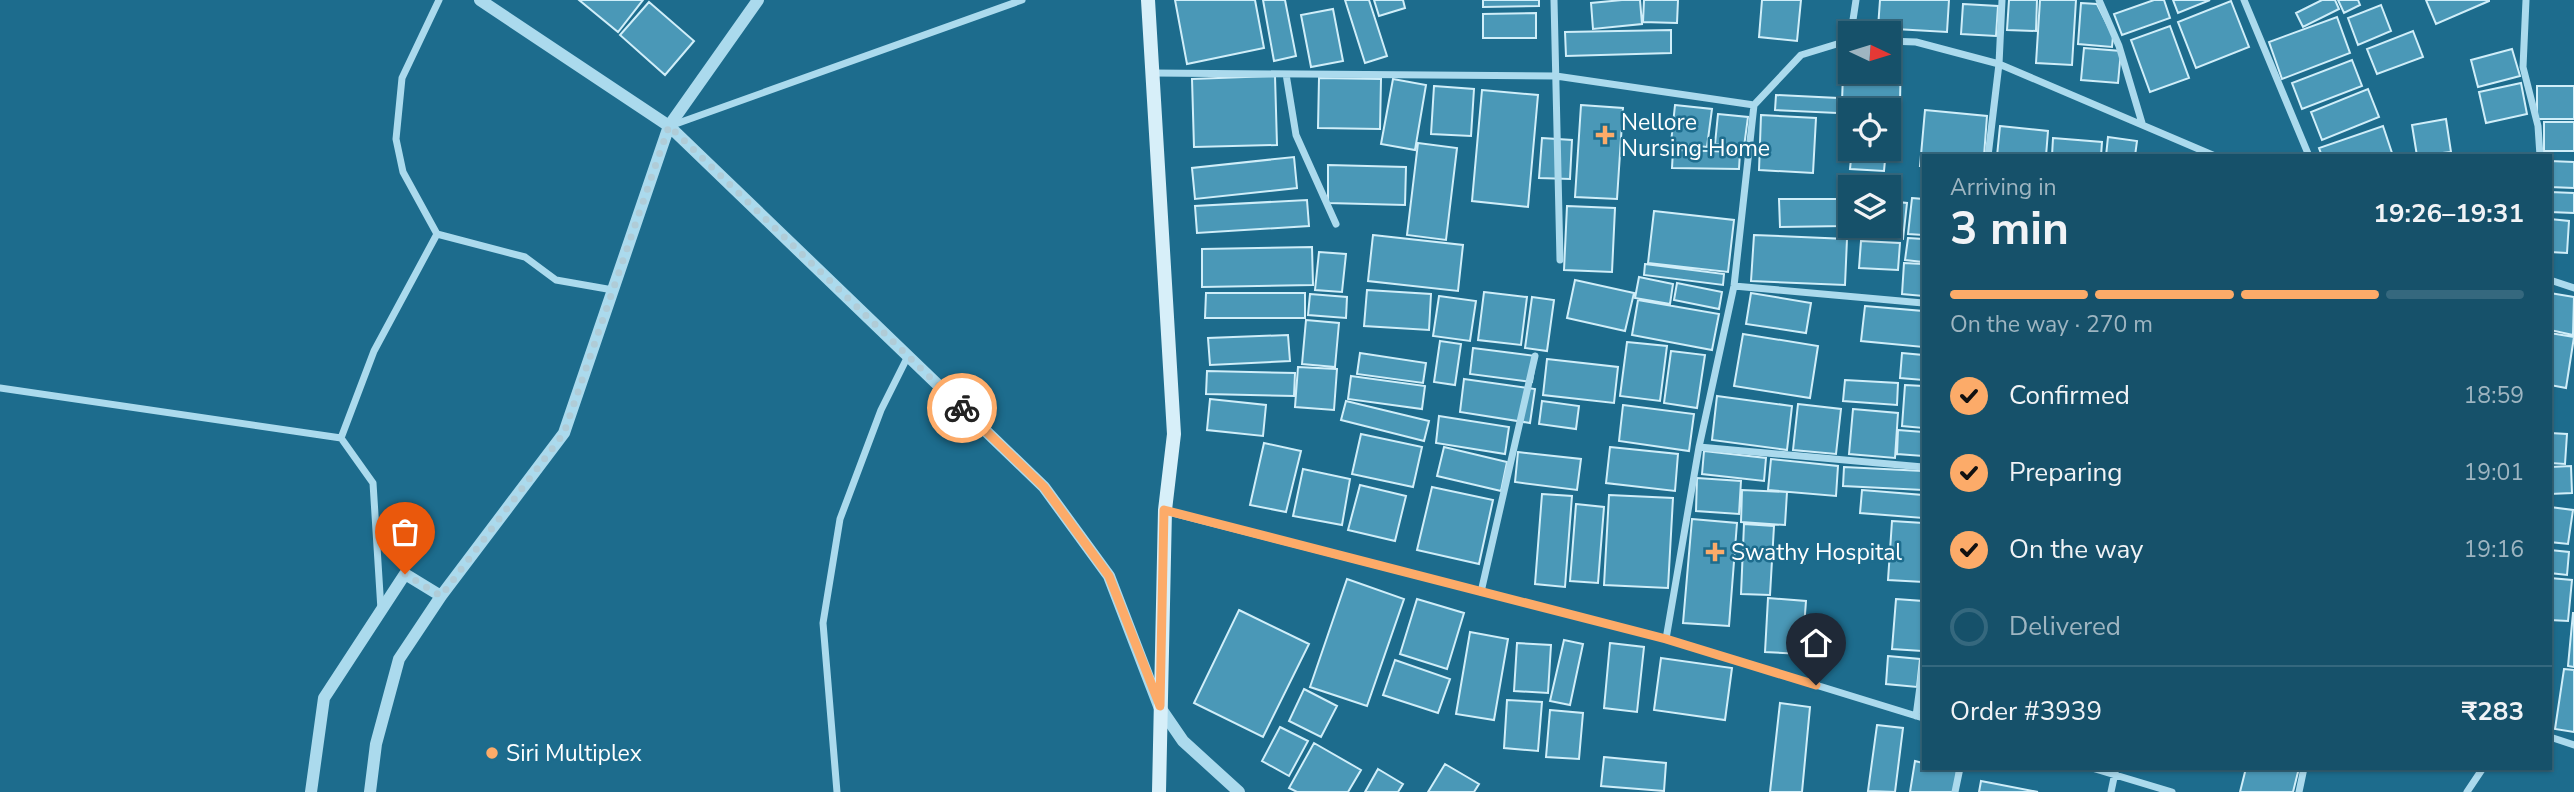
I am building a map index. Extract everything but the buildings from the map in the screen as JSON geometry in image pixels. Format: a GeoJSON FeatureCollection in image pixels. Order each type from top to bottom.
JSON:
{"type":"FeatureCollection","features":[{"type":"Feature","properties":{"kind":"main road"},"geometry":{"type":"LineString","coordinates":[[1148,0],[1174,435],[1164,510],[1159,792]]}},
{"type":"Feature","properties":{"kind":"street"},"geometry":{"type":"LineString","coordinates":[[439,0],[402,78],[396,139],[403,172],[437,234],[525,257],[556,279],[613,290]]}},
{"type":"Feature","properties":{"kind":"street"},"geometry":{"type":"LineString","coordinates":[[480,0],[669,126],[1044,487],[1109,576],[1160,706],[1183,741],[1239,792]]}},
{"type":"Feature","properties":{"kind":"street"},"geometry":{"type":"LineString","coordinates":[[370,792],[376,744],[399,659],[441,596],[564,433],[669,126],[758,0]]}},
{"type":"Feature","properties":{"kind":"street"},"geometry":{"type":"LineString","coordinates":[[669,126],[1022,0]]}},
{"type":"Feature","properties":{"kind":"street"},"geometry":{"type":"LineString","coordinates":[[1554,0],[1560,260]]}},
{"type":"Feature","properties":{"kind":"street"},"geometry":{"type":"LineString","coordinates":[[1853,21],[1856,0]]}},
{"type":"Feature","properties":{"kind":"street"},"geometry":{"type":"LineString","coordinates":[[1989,154],[1999,64],[2002,0]]}},
{"type":"Feature","properties":{"kind":"street"},"geometry":{"type":"LineString","coordinates":[[2099,0],[2119,46],[2142,124]]}},
{"type":"Feature","properties":{"kind":"street"},"geometry":{"type":"LineString","coordinates":[[2245,0],[2308,154]]}},
{"type":"Feature","properties":{"kind":"street"},"geometry":{"type":"LineString","coordinates":[[2526,0],[2523,66],[2538,127],[2540,154]]}},
{"type":"Feature","properties":{"kind":"street"},"geometry":{"type":"LineString","coordinates":[[1901,41],[1916,42],[1999,64],[2210,154]]}},
{"type":"Feature","properties":{"kind":"street"},"geometry":{"type":"LineString","coordinates":[[1666,639],[1699,447],[1734,286],[1754,105],[1801,55],[1838,44]]}},
{"type":"Feature","properties":{"kind":"street"},"geometry":{"type":"LineString","coordinates":[[1153,73],[1556,76],[1754,105]]}},
{"type":"Feature","properties":{"kind":"street"},"geometry":{"type":"LineString","coordinates":[[1286,74],[1296,135],[1336,224]]}},
{"type":"Feature","properties":{"kind":"street"},"geometry":{"type":"LineString","coordinates":[[341,438],[374,351],[437,234]]}},
{"type":"Feature","properties":{"kind":"street"},"geometry":{"type":"LineString","coordinates":[[2552,281],[2574,288]]}},
{"type":"Feature","properties":{"kind":"street"},"geometry":{"type":"LineString","coordinates":[[1734,286],[1922,303]]}},
{"type":"Feature","properties":{"kind":"street"},"geometry":{"type":"LineString","coordinates":[[837,792],[823,622],[840,519],[881,410],[908,356]]}},
{"type":"Feature","properties":{"kind":"street"},"geometry":{"type":"LineString","coordinates":[[1482,592],[1535,356]]}},
{"type":"Feature","properties":{"kind":"street"},"geometry":{"type":"LineString","coordinates":[[0,388],[341,438],[373,483],[381,611]]}},
{"type":"Feature","properties":{"kind":"street"},"geometry":{"type":"LineString","coordinates":[[1699,447],[1922,467]]}},
{"type":"Feature","properties":{"kind":"street"},"geometry":{"type":"LineString","coordinates":[[1164,510],[1666,639],[1919,717],[1922,677]]}},
{"type":"Feature","properties":{"kind":"street"},"geometry":{"type":"LineString","coordinates":[[311,792],[324,698],[405,574],[441,596]]}},
{"type":"Feature","properties":{"kind":"street"},"geometry":{"type":"LineString","coordinates":[[2552,738],[2574,745]]}},
{"type":"Feature","properties":{"kind":"street"},"geometry":{"type":"LineString","coordinates":[[1955,792],[1960,770]]}},
{"type":"Feature","properties":{"kind":"street"},"geometry":{"type":"LineString","coordinates":[[2299,792],[2304,770]]}},
{"type":"Feature","properties":{"kind":"street"},"geometry":{"type":"LineString","coordinates":[[2467,792],[2482,770]]}},
{"type":"Feature","properties":{"kind":"street"},"geometry":{"type":"LineString","coordinates":[[2111,792],[2115,771],[2172,792]]}},
{"type":"Feature","properties":{"kind":"way so far"},"geometry":{"type":"LineString","coordinates":[[405,574],[441,596],[564,433],[669,126],[962,408]]}},
{"type":"Feature","properties":{"kind":"place","name":"Nellore Nursing Home"},"geometry":{"type":"Point","coordinates":[1605,135]}},
{"type":"Feature","properties":{"kind":"place","name":"Swathy Hospital"},"geometry":{"type":"Point","coordinates":[1715,552]}},
{"type":"Feature","properties":{"kind":"place","name":"Siri Multiplex"},"geometry":{"type":"Point","coordinates":[492,753]}},
{"type":"Feature","properties":{"kind":"route"},"geometry":{"type":"LineString","coordinates":[[962,408],[1044,487],[1109,576],[1160,706],[1164,510],[1666,639],[1816,685]]}}]}
